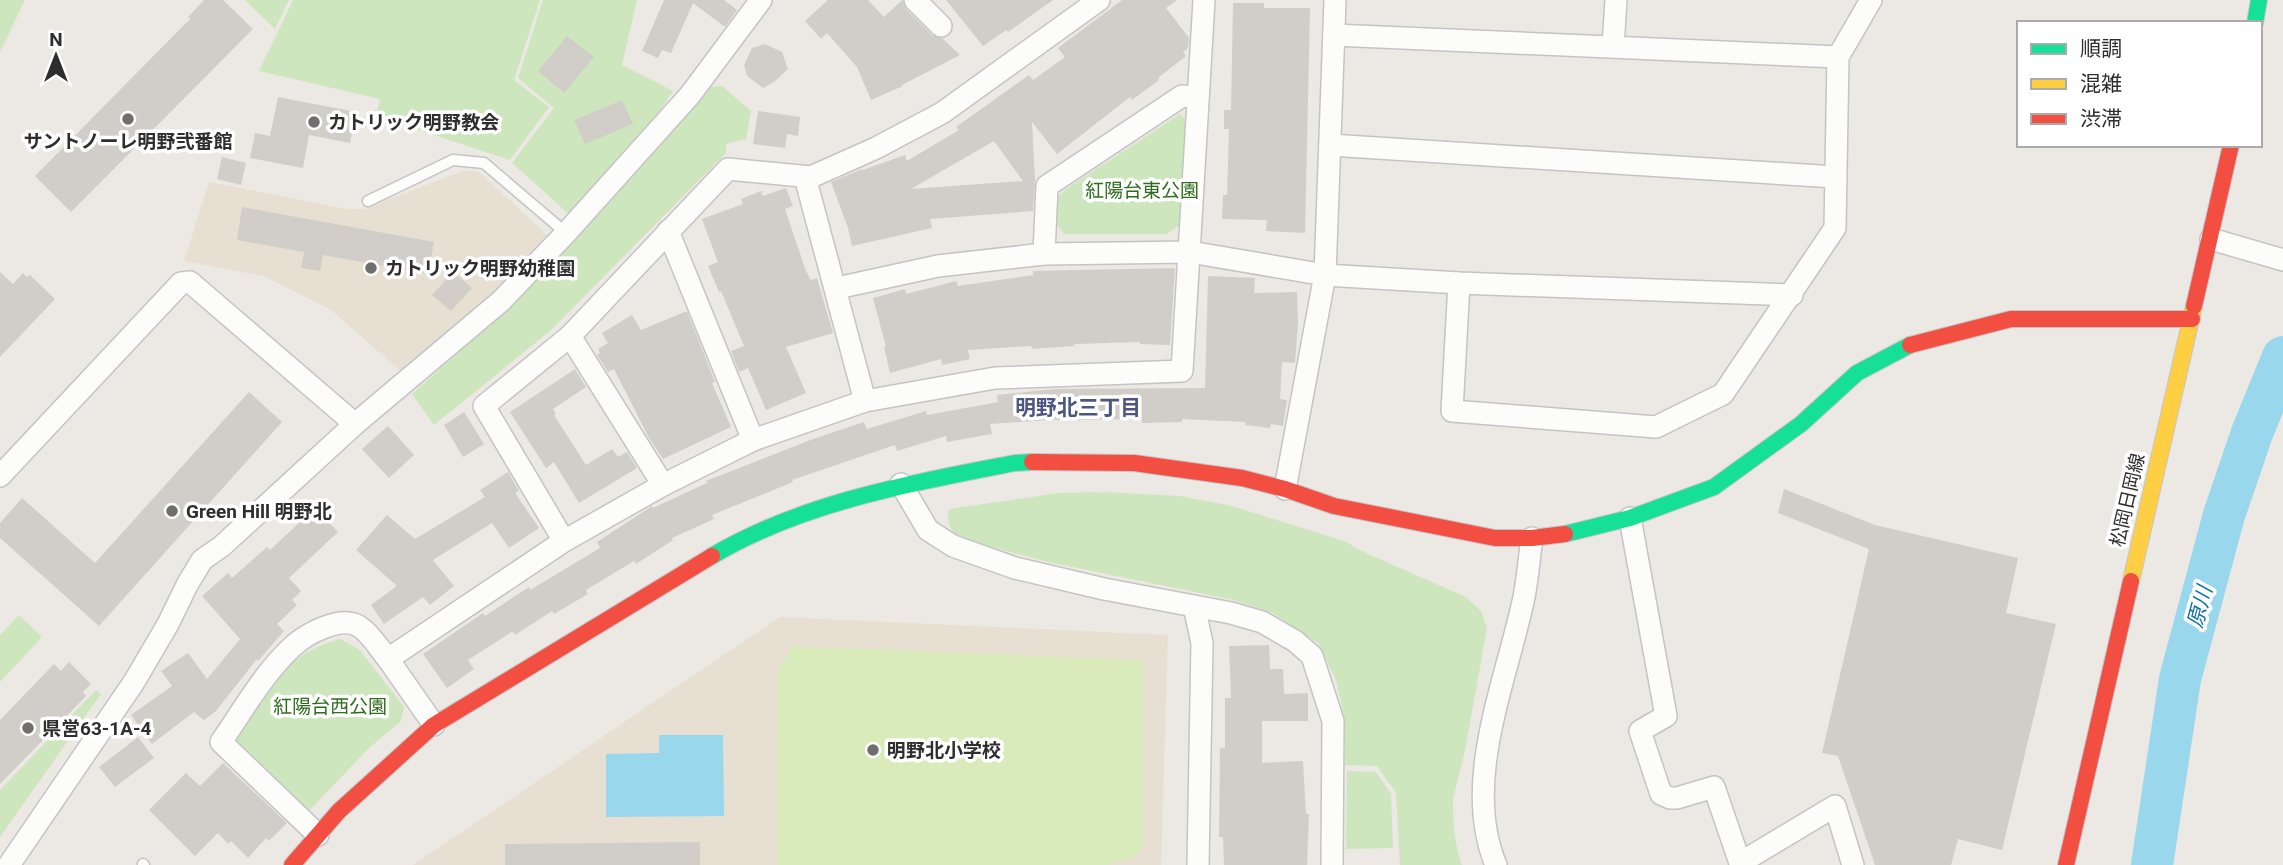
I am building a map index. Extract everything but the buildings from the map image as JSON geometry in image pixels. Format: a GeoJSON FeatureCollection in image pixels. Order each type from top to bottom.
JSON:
{"type":"FeatureCollection","features":[{"type":"Feature","properties":{"kind":"street"},"geometry":{"type":"LineString","coordinates":[[915,0],[941,26]]}},
{"type":"Feature","properties":{"kind":"street"},"geometry":{"type":"LineString","coordinates":[[564,541],[485,406],[570,336],[728,169],[811,177],[876,148],[942,113],[1099,0]]}},
{"type":"Feature","properties":{"kind":"street"},"geometry":{"type":"LineString","coordinates":[[388,659],[564,541],[663,485],[753,440],[865,401],[995,377],[1182,371],[1204,0]]}},
{"type":"Feature","properties":{"kind":"street"},"geometry":{"type":"LineString","coordinates":[[1285,489],[1325,275],[1335,0]]}},
{"type":"Feature","properties":{"kind":"street"},"geometry":{"type":"LineString","coordinates":[[1614,47],[1616,0]]}},
{"type":"Feature","properties":{"kind":"street"},"geometry":{"type":"LineString","coordinates":[[1459,283],[1452,411],[1656,427],[1723,394],[1835,228],[1838,57],[1871,0]]}},
{"type":"Feature","properties":{"kind":"street"},"geometry":{"type":"LineString","coordinates":[[2255,21],[2259,0]]}},
{"type":"Feature","properties":{"kind":"street"},"geometry":{"type":"LineString","coordinates":[[0,856],[8,865],[134,682],[202,560],[222,546],[355,424],[501,301],[690,95],[753,3]]}},
{"type":"Feature","properties":{"kind":"street"},"geometry":{"type":"LineString","coordinates":[[1334,35],[1838,57]]}},
{"type":"Feature","properties":{"kind":"street"},"geometry":{"type":"LineString","coordinates":[[1044,254],[1046,186],[1182,96],[1198,97]]}},
{"type":"Feature","properties":{"kind":"street"},"geometry":{"type":"LineString","coordinates":[[1329,145],[1835,177]]}},
{"type":"Feature","properties":{"kind":"street","name":"松岡日岡線"},"geometry":{"type":"LineString","coordinates":[[2066,865],[2231,147]]}},
{"type":"Feature","properties":{"kind":"street"},"geometry":{"type":"LineString","coordinates":[[806,177],[865,401]]}},
{"type":"Feature","properties":{"kind":"street"},"geometry":{"type":"LineString","coordinates":[[668,231],[753,440]]}},
{"type":"Feature","properties":{"kind":"street"},"geometry":{"type":"LineString","coordinates":[[2211,239],[2283,260]]}},
{"type":"Feature","properties":{"kind":"street"},"geometry":{"type":"LineString","coordinates":[[836,288],[937,266],[1044,254],[1190,252],[1325,275],[1459,283],[1792,295]]}},
{"type":"Feature","properties":{"kind":"street"},"geometry":{"type":"LineString","coordinates":[[0,475],[181,283],[190,282],[355,424]]}},
{"type":"Feature","properties":{"kind":"street"},"geometry":{"type":"LineString","coordinates":[[292,865],[339,811],[434,725],[729,547],[794,518],[901,484],[1015,464],[1071,461],[1134,463],[1242,478],[1334,506],[1462,533],[1495,538],[1566,534],[1630,518],[1714,487],[1801,424],[1857,373],[1914,343],[2011,319],[2192,319]]}},
{"type":"Feature","properties":{"kind":"street"},"geometry":{"type":"LineString","coordinates":[[570,336],[663,485]]}},
{"type":"Feature","properties":{"kind":"street"},"geometry":{"type":"LineString","coordinates":[[901,484],[928,530],[953,546],[1015,568],[1262,622],[1295,641],[1312,656],[1333,721],[1332,865]]}},
{"type":"Feature","properties":{"kind":"street"},"geometry":{"type":"LineString","coordinates":[[1630,518],[1665,716],[1640,731],[1661,794],[1677,798],[1714,787],[1740,863],[1835,806],[1853,865]]}},
{"type":"Feature","properties":{"kind":"street"},"geometry":{"type":"LineString","coordinates":[[1496,865],[1485,828],[1484,796],[1488,745],[1524,596],[1532,538]]}},
{"type":"Feature","properties":{"kind":"street"},"geometry":{"type":"LineString","coordinates":[[1194,606],[1202,643],[1198,865]]}},
{"type":"Feature","properties":{"kind":"street"},"geometry":{"type":"LineString","coordinates":[[318,835],[221,742],[293,645],[330,624],[345,621],[360,627],[388,659],[434,725]]}},
{"type":"Feature","properties":{"kind":"lane"},"geometry":{"type":"LineString","coordinates":[[368,201],[453,160],[485,163],[566,233]]}},
{"type":"Feature","properties":{"kind":"shaded area","name":"カトリック明野幼稚園"},"geometry":{"type":"Polygon","coordinates":[[[463,171],[478,171],[548,236],[480,309],[402,372],[331,310],[263,276],[184,261],[209,182],[346,209],[364,209],[463,171]]]}},
{"type":"Feature","properties":{"kind":"shaded area","name":"明野北小学校"},"geometry":{"type":"Polygon","coordinates":[[[780,617],[1168,635],[1161,865],[413,865],[780,617]]]}},
{"type":"Feature","properties":{"kind":"green space"},"geometry":{"type":"Polygon","coordinates":[[[0,0],[25,0],[0,52],[0,0]]]}},
{"type":"Feature","properties":{"kind":"green space"},"geometry":{"type":"Polygon","coordinates":[[[245,0],[289,0],[275,29],[245,0]]]}},
{"type":"Feature","properties":{"kind":"green space"},"geometry":{"type":"Polygon","coordinates":[[[293,0],[540,0],[514,80],[549,107],[510,160],[376,116],[380,99],[259,71],[293,0]]]}},
{"type":"Feature","properties":{"kind":"green space"},"geometry":{"type":"Polygon","coordinates":[[[543,0],[637,0],[622,65],[673,91],[646,132],[571,216],[512,163],[554,108],[518,78],[543,0]]]}},
{"type":"Feature","properties":{"kind":"green space"},"geometry":{"type":"Polygon","coordinates":[[[722,86],[751,111],[746,139],[726,144],[726,153],[550,331],[434,425],[412,394],[504,312],[711,87],[722,86]]]}},
{"type":"Feature","properties":{"kind":"green space","name":"紅陽台東公園"},"geometry":{"type":"Polygon","coordinates":[[[1180,114],[1190,125],[1181,224],[1167,234],[1064,234],[1054,221],[1056,198],[1180,114]]]}},
{"type":"Feature","properties":{"kind":"green space"},"geometry":{"type":"Polygon","coordinates":[[[1105,492],[1180,496],[1232,506],[1344,541],[1466,597],[1481,611],[1487,628],[1465,751],[1453,799],[1457,849],[1462,865],[1400,865],[1396,793],[1377,766],[1345,765],[1345,721],[1336,680],[1318,643],[1273,613],[1229,599],[1048,562],[961,539],[954,533],[948,518],[949,509],[1059,493],[1105,492]]]}},
{"type":"Feature","properties":{"kind":"green space"},"geometry":{"type":"Polygon","coordinates":[[[19,615],[42,637],[0,682],[0,635],[19,615]]]}},
{"type":"Feature","properties":{"kind":"green space","name":"紅陽台西公園"},"geometry":{"type":"Polygon","coordinates":[[[340,639],[360,650],[404,707],[401,721],[369,748],[306,814],[236,740],[254,708],[292,663],[314,648],[340,639]]]}},
{"type":"Feature","properties":{"kind":"green space"},"geometry":{"type":"Polygon","coordinates":[[[793,646],[1143,660],[1143,844],[1133,858],[1105,865],[778,865],[777,672],[793,646]]]}},
{"type":"Feature","properties":{"kind":"green space"},"geometry":{"type":"Polygon","coordinates":[[[96,690],[101,694],[0,837],[0,790],[96,690]]]}},
{"type":"Feature","properties":{"kind":"green space"},"geometry":{"type":"Polygon","coordinates":[[[1347,771],[1376,772],[1391,794],[1393,848],[1346,849],[1347,771]]]}},
{"type":"Feature","properties":{"kind":"water"},"geometry":{"type":"Polygon","coordinates":[[[659,735],[723,735],[724,816],[606,817],[606,754],[659,753],[659,735]]]}},
{"type":"Feature","properties":{"kind":"waterway","name":"原川"},"geometry":{"type":"LineString","coordinates":[[2152,865],[2180,679],[2224,515],[2252,433],[2283,357]]}},
{"type":"Feature","properties":{"kind":"traffic: fast"},"geometry":{"type":"LineString","coordinates":[[2255,21],[2259,0]]}},
{"type":"Feature","properties":{"kind":"traffic: fast"},"geometry":{"type":"LineString","coordinates":[[1565,534],[1630,518],[1714,487],[1801,424],[1857,373],[1910,345]]}},
{"type":"Feature","properties":{"kind":"traffic: fast"},"geometry":{"type":"LineString","coordinates":[[712,556],[747,537],[821,508],[937,478],[1032,462]]}},
{"type":"Feature","properties":{"kind":"traffic: slow"},"geometry":{"type":"LineString","coordinates":[[2131,581],[2194,306]]}},
{"type":"Feature","properties":{"kind":"traffic: jam"},"geometry":{"type":"LineString","coordinates":[[2194,306],[2231,147]]}},
{"type":"Feature","properties":{"kind":"traffic: jam"},"geometry":{"type":"LineString","coordinates":[[1910,345],[2011,319],[2192,319]]}},
{"type":"Feature","properties":{"kind":"traffic: jam"},"geometry":{"type":"LineString","coordinates":[[1032,462],[1134,463],[1242,478],[1334,506],[1495,538],[1532,538],[1565,534]]}},
{"type":"Feature","properties":{"kind":"traffic: jam"},"geometry":{"type":"LineString","coordinates":[[292,865],[339,811],[434,725],[712,556]]}},
{"type":"Feature","properties":{"kind":"traffic: jam"},"geometry":{"type":"LineString","coordinates":[[2066,865],[2131,581]]}},
{"type":"Feature","properties":{"kind":"place","name":"サントノーレ明野弐番館"},"geometry":{"type":"Point","coordinates":[128,119]}},
{"type":"Feature","properties":{"kind":"place","name":"カトリック明野教会"},"geometry":{"type":"Point","coordinates":[314,122]}},
{"type":"Feature","properties":{"kind":"place","name":"カトリック明野幼稚園"},"geometry":{"type":"Point","coordinates":[371,268]}},
{"type":"Feature","properties":{"kind":"place","name":"Green Hill 明野北"},"geometry":{"type":"Point","coordinates":[172,511]}},
{"type":"Feature","properties":{"kind":"place","name":"県営63-1A-4"},"geometry":{"type":"Point","coordinates":[28,728]}},
{"type":"Feature","properties":{"kind":"place","name":"明野北小学校"},"geometry":{"type":"Point","coordinates":[873,750]}},
{"type":"Feature","properties":{"kind":"district","name":"明野北三丁目"},"geometry":{"type":"Point","coordinates":[1078,408]}}]}
